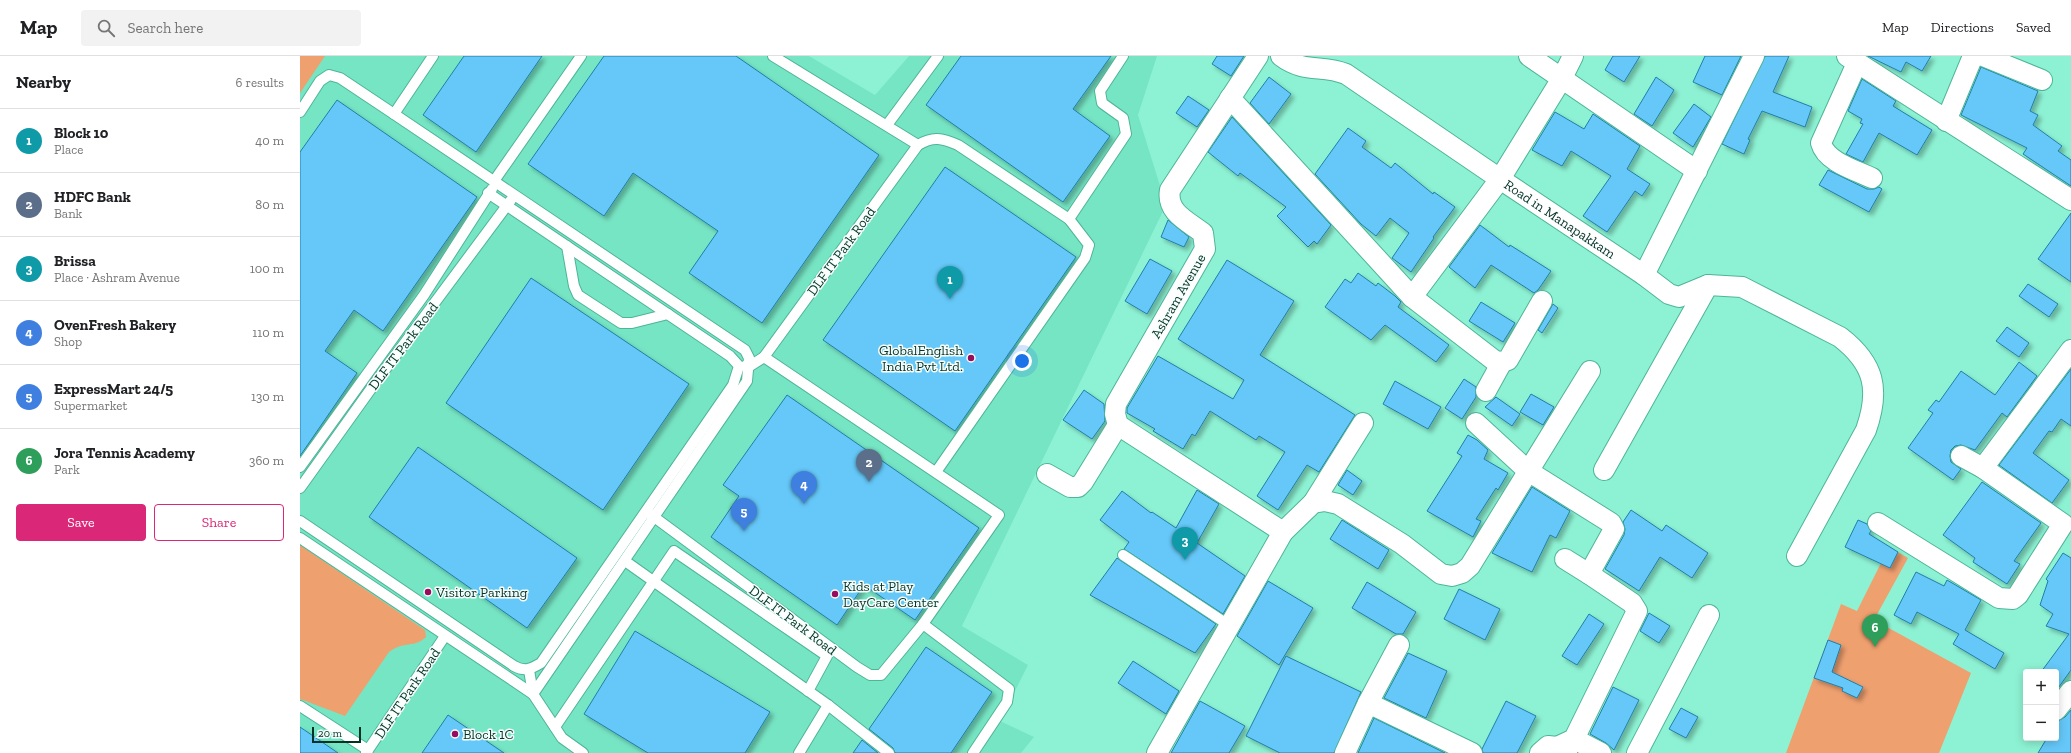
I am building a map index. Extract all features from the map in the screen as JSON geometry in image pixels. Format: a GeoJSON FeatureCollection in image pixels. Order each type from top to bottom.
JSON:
{"type":"FeatureCollection","features":[{"type":"Feature","properties":{"kind":"street","name":"Ashram Avenue"},"geometry":{"type":"LineString","coordinates":[[1118,425],[1114,414],[1116,404],[1205,249],[1203,233],[1174,211],[1170,205],[1170,190],[1258,56]]}},
{"type":"Feature","properties":{"kind":"street"},"geometry":{"type":"LineString","coordinates":[[1281,56],[1290,63],[1318,63],[1346,74],[1500,179],[1561,80],[1573,56]]}},
{"type":"Feature","properties":{"kind":"street"},"geometry":{"type":"LineString","coordinates":[[1529,56],[1561,80],[1697,171]]}},
{"type":"Feature","properties":{"kind":"street"},"geometry":{"type":"LineString","coordinates":[[1644,275],[1754,56]]}},
{"type":"Feature","properties":{"kind":"street"},"geometry":{"type":"LineString","coordinates":[[1946,121],[1973,56]]}},
{"type":"Feature","properties":{"kind":"street"},"geometry":{"type":"LineString","coordinates":[[1983,56],[2042,80]]}},
{"type":"Feature","properties":{"kind":"street"},"geometry":{"type":"LineString","coordinates":[[1872,178],[1829,157],[1823,151],[1820,143],[1849,58],[2071,200]]}},
{"type":"Feature","properties":{"kind":"street"},"geometry":{"type":"LineString","coordinates":[[1230,98],[1412,297],[1495,360],[1502,362],[1508,360],[1542,300]]}},
{"type":"Feature","properties":{"kind":"street","name":"Road in Manapakkam"},"geometry":{"type":"LineString","coordinates":[[1412,297],[1500,179],[1644,275],[1669,294],[1679,297],[1708,285]]}},
{"type":"Feature","properties":{"kind":"street"},"geometry":{"type":"LineString","coordinates":[[1604,470],[1708,285],[1742,286],[1840,337],[1854,348],[1865,363],[1872,380],[1874,394],[1873,410],[1866,430],[1797,556]]}},
{"type":"Feature","properties":{"kind":"street"},"geometry":{"type":"LineString","coordinates":[[1983,468],[2071,350]]}},
{"type":"Feature","properties":{"kind":"street"},"geometry":{"type":"LineString","coordinates":[[1486,391],[1502,362]]}},
{"type":"Feature","properties":{"kind":"street"},"geometry":{"type":"LineString","coordinates":[[1313,503],[1325,501],[1338,504],[1402,544],[1441,574],[1452,576],[1462,573],[1470,566],[1590,371]]}},
{"type":"Feature","properties":{"kind":"street"},"geometry":{"type":"LineString","coordinates":[[1157,753],[1283,532],[1313,503],[1363,423]]}},
{"type":"Feature","properties":{"kind":"street"},"geometry":{"type":"LineString","coordinates":[[1476,423],[1528,471],[1611,523],[1614,529],[1612,535],[1589,574]]}},
{"type":"Feature","properties":{"kind":"street"},"geometry":{"type":"LineString","coordinates":[[1047,474],[1070,487],[1078,487],[1083,482],[1118,425],[1283,532]]}},
{"type":"Feature","properties":{"kind":"street"},"geometry":{"type":"LineString","coordinates":[[1878,523],[2005,600],[2012,599],[2018,595],[2068,522],[1983,468],[1961,456]]}},
{"type":"Feature","properties":{"kind":"street"},"geometry":{"type":"LineString","coordinates":[[1565,559],[1632,603],[1637,611],[1560,748],[1601,753]]}},
{"type":"Feature","properties":{"kind":"street"},"geometry":{"type":"LineString","coordinates":[[1637,753],[1709,615]]}},
{"type":"Feature","properties":{"kind":"street"},"geometry":{"type":"LineString","coordinates":[[1345,753],[1368,704],[1399,645]]}},
{"type":"Feature","properties":{"kind":"street"},"geometry":{"type":"LineString","coordinates":[[2059,706],[2071,690]]}},
{"type":"Feature","properties":{"kind":"street"},"geometry":{"type":"LineString","coordinates":[[1368,704],[1472,753]]}},
{"type":"Feature","properties":{"kind":"lane"},"geometry":{"type":"LineString","coordinates":[[394,114],[433,56]]}},
{"type":"Feature","properties":{"kind":"lane","name":"DLF IT Park Road"},"geometry":{"type":"LineString","coordinates":[[300,467],[424,295],[488,193],[581,56]]}},
{"type":"Feature","properties":{"kind":"lane"},"geometry":{"type":"LineString","coordinates":[[773,56],[918,145],[928,139],[942,138],[958,145],[1069,219],[1089,245],[1085,258],[936,472]]}},
{"type":"Feature","properties":{"kind":"lane"},"geometry":{"type":"LineString","coordinates":[[887,125],[938,56]]}},
{"type":"Feature","properties":{"kind":"lane"},"geometry":{"type":"LineString","coordinates":[[1069,219],[1126,134],[1123,118],[1102,103],[1100,91],[1123,56]]}},
{"type":"Feature","properties":{"kind":"lane"},"geometry":{"type":"LineString","coordinates":[[300,112],[320,82],[330,75],[340,78],[745,350],[749,358],[750,366],[747,381],[650,515],[541,663],[529,670],[520,669],[514,666],[300,521]]}},
{"type":"Feature","properties":{"kind":"lane","name":"DLF IT Park Road"},"geometry":{"type":"LineString","coordinates":[[750,366],[764,357],[918,145]]}},
{"type":"Feature","properties":{"kind":"lane"},"geometry":{"type":"LineString","coordinates":[[488,193],[508,205],[730,356],[739,366],[750,366]]}},
{"type":"Feature","properties":{"kind":"lane","name":"DLF IT Park Road"},"geometry":{"type":"LineString","coordinates":[[300,488],[378,379],[515,196]]}},
{"type":"Feature","properties":{"kind":"lane"},"geometry":{"type":"LineString","coordinates":[[567,246],[574,286],[578,295],[621,322],[632,324],[668,314]]}},
{"type":"Feature","properties":{"kind":"lane","name":"DLF IT Park Road"},"geometry":{"type":"LineString","coordinates":[[650,515],[870,676],[881,675],[923,624],[999,515],[969,497],[936,472],[764,357]]}},
{"type":"Feature","properties":{"kind":"lane"},"geometry":{"type":"LineString","coordinates":[[533,694],[625,561],[650,515],[733,385],[739,366]]}},
{"type":"Feature","properties":{"kind":"lane","name":"DLF IT Park Road"},"geometry":{"type":"LineString","coordinates":[[300,538],[533,694],[562,738],[583,753]]}},
{"type":"Feature","properties":{"kind":"lane"},"geometry":{"type":"LineString","coordinates":[[555,727],[674,551],[826,656],[808,691]]}},
{"type":"Feature","properties":{"kind":"lane"},"geometry":{"type":"LineString","coordinates":[[1123,555],[1230,626]]}},
{"type":"Feature","properties":{"kind":"lane"},"geometry":{"type":"LineString","coordinates":[[625,561],[828,705],[889,753]]}},
{"type":"Feature","properties":{"kind":"lane"},"geometry":{"type":"LineString","coordinates":[[392,601],[400,588]]}},
{"type":"Feature","properties":{"kind":"lane"},"geometry":{"type":"LineString","coordinates":[[923,624],[1009,689],[1008,702],[973,753]]}},
{"type":"Feature","properties":{"kind":"lane","name":"DLF IT Park Road"},"geometry":{"type":"LineString","coordinates":[[300,706],[367,752],[445,636]]}},
{"type":"Feature","properties":{"kind":"lane","name":"DLF IT Park Road"},"geometry":{"type":"LineString","coordinates":[[529,670],[533,694]]}},
{"type":"Feature","properties":{"kind":"lane"},"geometry":{"type":"LineString","coordinates":[[799,753],[828,705]]}},
{"type":"Feature","properties":{"kind":"shaded area"},"geometry":{"type":"Polygon","coordinates":[[[300,56],[809,56],[875,95],[909,56],[1157,56],[1138,115],[1166,205],[962,626],[1028,665],[1000,721],[1034,737],[1021,753],[300,753],[300,56]]]}},
{"type":"Feature","properties":{"kind":"shaded area"},"geometry":{"type":"Polygon","coordinates":[[[300,56],[325,56],[300,93],[300,56]]]}},
{"type":"Feature","properties":{"kind":"shaded area"},"geometry":{"type":"Polygon","coordinates":[[[300,545],[425,630],[426,637],[422,640],[413,644],[399,647],[389,652],[345,716],[300,699],[300,545]]]}},
{"type":"Feature","properties":{"kind":"shaded area"},"geometry":{"type":"Polygon","coordinates":[[[1889,547],[1908,558],[1874,620],[1971,673],[1939,753],[1786,753],[1841,604],[1857,611],[1889,547]]]}},
{"type":"Feature","properties":{"kind":"building"},"geometry":{"type":"Polygon","coordinates":[[[464,56],[542,56],[476,152],[423,115],[464,56]]]}},
{"type":"Feature","properties":{"kind":"building"},"geometry":{"type":"Polygon","coordinates":[[[604,56],[736,56],[879,155],[762,323],[689,273],[718,231],[633,173],[604,216],[528,164],[604,56]]]}},
{"type":"Feature","properties":{"kind":"building"},"geometry":{"type":"Polygon","coordinates":[[[961,56],[1111,56],[1073,109],[1110,136],[1063,202],[926,105],[961,56]]]}},
{"type":"Feature","properties":{"kind":"building"},"geometry":{"type":"Polygon","coordinates":[[[1217,56],[1244,56],[1231,76],[1212,64],[1217,56]]]}},
{"type":"Feature","properties":{"kind":"building"},"geometry":{"type":"Polygon","coordinates":[[[1613,56],[1640,56],[1624,82],[1605,70],[1613,56]]]}},
{"type":"Feature","properties":{"kind":"building"},"geometry":{"type":"Polygon","coordinates":[[[1705,56],[1741,56],[1722,95],[1693,82],[1705,56]]]}},
{"type":"Feature","properties":{"kind":"building"},"geometry":{"type":"Polygon","coordinates":[[[1765,56],[1789,56],[1773,92],[1812,107],[1805,127],[1762,111],[1748,139],[1750,140],[1744,154],[1722,144],[1765,56]]]}},
{"type":"Feature","properties":{"kind":"building"},"geometry":{"type":"Polygon","coordinates":[[[1868,56],[1931,56],[1922,71],[1906,62],[1901,72],[1868,56]]]}},
{"type":"Feature","properties":{"kind":"building"},"geometry":{"type":"Polygon","coordinates":[[[1981,67],[2038,91],[2030,111],[2038,115],[2033,125],[2062,146],[2058,151],[2071,160],[2071,186],[2023,154],[2027,148],[1961,115],[1981,67]]]}},
{"type":"Feature","properties":{"kind":"building"},"geometry":{"type":"Polygon","coordinates":[[[1269,77],[1291,94],[1269,124],[1250,103],[1269,77]]]}},
{"type":"Feature","properties":{"kind":"building"},"geometry":{"type":"Polygon","coordinates":[[[1656,77],[1674,90],[1652,126],[1634,114],[1656,77]]]}},
{"type":"Feature","properties":{"kind":"building"},"geometry":{"type":"Polygon","coordinates":[[[1862,79],[1896,101],[1893,106],[1932,130],[1917,155],[1879,133],[1863,162],[1846,154],[1863,124],[1860,123],[1862,119],[1848,111],[1862,79]]]}},
{"type":"Feature","properties":{"kind":"building"},"geometry":{"type":"Polygon","coordinates":[[[1188,96],[1209,110],[1197,127],[1176,113],[1188,96]]]}},
{"type":"Feature","properties":{"kind":"building"},"geometry":{"type":"Polygon","coordinates":[[[337,100],[477,197],[383,331],[354,310],[325,351],[357,373],[300,456],[300,152],[337,100]]]}},
{"type":"Feature","properties":{"kind":"building"},"geometry":{"type":"Polygon","coordinates":[[[1694,104],[1711,117],[1693,147],[1673,133],[1694,104]]]}},
{"type":"Feature","properties":{"kind":"building"},"geometry":{"type":"Polygon","coordinates":[[[1555,112],[1584,129],[1593,114],[1640,146],[1627,169],[1650,184],[1642,196],[1635,191],[1607,232],[1583,216],[1611,176],[1571,151],[1562,166],[1532,150],[1555,112]]]}},
{"type":"Feature","properties":{"kind":"building"},"geometry":{"type":"Polygon","coordinates":[[[1232,117],[1331,225],[1317,244],[1314,241],[1308,247],[1277,216],[1286,207],[1240,173],[1238,176],[1208,152],[1232,117]]]}},
{"type":"Feature","properties":{"kind":"building"},"geometry":{"type":"Polygon","coordinates":[[[1348,128],[1366,141],[1362,147],[1391,168],[1395,163],[1433,194],[1434,192],[1455,207],[1433,237],[1434,238],[1411,272],[1392,258],[1409,233],[1390,218],[1376,236],[1361,224],[1315,174],[1348,128]]]}},
{"type":"Feature","properties":{"kind":"building"},"geometry":{"type":"Polygon","coordinates":[[[945,167],[1076,257],[955,431],[823,340],[945,167]]]}},
{"type":"Feature","properties":{"kind":"building"},"geometry":{"type":"Polygon","coordinates":[[[1828,170],[1867,189],[1879,187],[1882,189],[1869,212],[1819,185],[1828,170]]]}},
{"type":"Feature","properties":{"kind":"building"},"geometry":{"type":"Polygon","coordinates":[[[2071,213],[2071,282],[2038,259],[2071,213]]]}},
{"type":"Feature","properties":{"kind":"building"},"geometry":{"type":"Polygon","coordinates":[[[1168,220],[1189,237],[1184,247],[1161,237],[1168,220]]]}},
{"type":"Feature","properties":{"kind":"building"},"geometry":{"type":"Polygon","coordinates":[[[1480,225],[1509,247],[1510,245],[1551,271],[1538,290],[1534,293],[1491,265],[1475,288],[1449,267],[1480,225]]]}},
{"type":"Feature","properties":{"kind":"building"},"geometry":{"type":"Polygon","coordinates":[[[1150,259],[1172,271],[1147,314],[1125,301],[1150,259]]]}},
{"type":"Feature","properties":{"kind":"building"},"geometry":{"type":"Polygon","coordinates":[[[1227,260],[1294,301],[1260,355],[1355,415],[1319,472],[1307,465],[1278,510],[1257,496],[1285,452],[1259,436],[1256,440],[1210,411],[1195,436],[1192,434],[1183,449],[1153,431],[1155,429],[1127,413],[1127,408],[1158,356],[1233,399],[1244,380],[1178,339],[1227,260]]]}},
{"type":"Feature","properties":{"kind":"building"},"geometry":{"type":"Polygon","coordinates":[[[1358,273],[1376,286],[1378,283],[1395,296],[1401,302],[1398,307],[1449,345],[1436,362],[1385,325],[1371,340],[1325,307],[1345,279],[1351,283],[1358,273]]]}},
{"type":"Feature","properties":{"kind":"building"},"geometry":{"type":"Polygon","coordinates":[[[531,278],[689,384],[603,510],[446,403],[531,278]]]}},
{"type":"Feature","properties":{"kind":"building"},"geometry":{"type":"Polygon","coordinates":[[[2028,284],[2058,304],[2049,317],[2019,296],[2028,284]]]}},
{"type":"Feature","properties":{"kind":"building"},"geometry":{"type":"Polygon","coordinates":[[[1481,302],[1515,323],[1503,342],[1469,321],[1481,302]]]}},
{"type":"Feature","properties":{"kind":"building"},"geometry":{"type":"Polygon","coordinates":[[[1553,304],[1558,308],[1542,333],[1538,330],[1553,304]]]}},
{"type":"Feature","properties":{"kind":"building"},"geometry":{"type":"Polygon","coordinates":[[[2007,327],[2029,343],[2019,357],[1996,341],[2007,327]]]}},
{"type":"Feature","properties":{"kind":"building"},"geometry":{"type":"Polygon","coordinates":[[[2019,362],[2037,376],[2007,417],[2002,413],[1975,450],[1961,445],[1955,446],[1951,450],[1951,462],[1961,469],[1953,480],[1908,448],[1933,413],[1928,410],[1936,400],[1939,402],[1961,371],[1995,395],[2019,362]]]}},
{"type":"Feature","properties":{"kind":"building"},"geometry":{"type":"Polygon","coordinates":[[[2071,369],[2071,426],[2061,419],[2052,432],[2049,431],[2033,453],[2069,480],[2052,503],[1999,465],[2071,369]]]}},
{"type":"Feature","properties":{"kind":"building"},"geometry":{"type":"Polygon","coordinates":[[[1464,379],[1476,387],[1476,397],[1462,419],[1445,408],[1464,379]]]}},
{"type":"Feature","properties":{"kind":"building"},"geometry":{"type":"Polygon","coordinates":[[[1395,381],[1441,407],[1428,429],[1383,404],[1395,381]]]}},
{"type":"Feature","properties":{"kind":"building"},"geometry":{"type":"Polygon","coordinates":[[[1084,390],[1104,404],[1105,421],[1092,439],[1063,420],[1084,390]]]}},
{"type":"Feature","properties":{"kind":"building"},"geometry":{"type":"Polygon","coordinates":[[[1531,394],[1554,407],[1543,425],[1520,412],[1531,394]]]}},
{"type":"Feature","properties":{"kind":"building"},"geometry":{"type":"Polygon","coordinates":[[[787,395],[979,528],[915,620],[864,585],[837,625],[711,537],[739,496],[723,485],[787,395]]]}},
{"type":"Feature","properties":{"kind":"building"},"geometry":{"type":"Polygon","coordinates":[[[1496,397],[1520,414],[1512,426],[1485,407],[1496,397]]]}},
{"type":"Feature","properties":{"kind":"building"},"geometry":{"type":"Polygon","coordinates":[[[1468,435],[1477,440],[1488,450],[1484,459],[1508,473],[1498,490],[1496,488],[1476,519],[1481,521],[1473,537],[1427,511],[1462,456],[1457,453],[1468,435]]]}},
{"type":"Feature","properties":{"kind":"building"},"geometry":{"type":"Polygon","coordinates":[[[418,447],[577,558],[527,628],[369,517],[418,447]]]}},
{"type":"Feature","properties":{"kind":"building"},"geometry":{"type":"Polygon","coordinates":[[[1347,470],[1362,481],[1353,495],[1338,485],[1347,470]]]}},
{"type":"Feature","properties":{"kind":"building"},"geometry":{"type":"Polygon","coordinates":[[[1982,482],[2041,523],[2014,561],[2020,564],[2007,584],[1973,562],[1975,558],[1943,535],[1982,482]]]}},
{"type":"Feature","properties":{"kind":"building"},"geometry":{"type":"Polygon","coordinates":[[[1532,487],[1570,511],[1556,538],[1550,535],[1532,572],[1492,553],[1532,487]]]}},
{"type":"Feature","properties":{"kind":"building"},"geometry":{"type":"Polygon","coordinates":[[[1197,490],[1219,504],[1197,543],[1245,576],[1223,614],[1124,549],[1129,542],[1100,520],[1122,491],[1151,513],[1152,512],[1176,528],[1197,490]]]}},
{"type":"Feature","properties":{"kind":"building"},"geometry":{"type":"Polygon","coordinates":[[[1631,510],[1662,531],[1666,525],[1708,553],[1692,578],[1660,557],[1639,591],[1605,569],[1624,535],[1625,529],[1623,522],[1631,510]]]}},
{"type":"Feature","properties":{"kind":"building"},"geometry":{"type":"Polygon","coordinates":[[[1342,520],[1389,550],[1378,569],[1330,539],[1342,520]]]}},
{"type":"Feature","properties":{"kind":"building"},"geometry":{"type":"Polygon","coordinates":[[[1858,520],[1867,524],[1871,531],[1869,534],[1898,552],[1890,568],[1845,547],[1858,520]]]}},
{"type":"Feature","properties":{"kind":"building"},"geometry":{"type":"Polygon","coordinates":[[[2063,553],[2071,558],[2071,670],[2059,687],[2059,669],[2043,669],[2069,634],[2046,626],[2053,614],[2040,605],[2048,581],[2046,579],[2063,553]]]}},
{"type":"Feature","properties":{"kind":"building"},"geometry":{"type":"Polygon","coordinates":[[[1117,558],[1216,624],[1195,653],[1090,595],[1117,558]]]}},
{"type":"Feature","properties":{"kind":"building"},"geometry":{"type":"Polygon","coordinates":[[[1916,572],[1944,586],[1947,580],[1981,600],[1965,630],[2004,653],[1995,669],[1953,644],[1959,634],[1917,612],[1911,624],[1894,615],[1916,572]]]}},
{"type":"Feature","properties":{"kind":"building"},"geometry":{"type":"Polygon","coordinates":[[[1268,581],[1313,608],[1279,665],[1237,636],[1268,581]]]}},
{"type":"Feature","properties":{"kind":"building"},"geometry":{"type":"Polygon","coordinates":[[[1367,582],[1416,612],[1403,634],[1396,634],[1352,608],[1367,582]]]}},
{"type":"Feature","properties":{"kind":"building"},"geometry":{"type":"Polygon","coordinates":[[[1459,589],[1500,609],[1485,640],[1444,619],[1459,589]]]}},
{"type":"Feature","properties":{"kind":"building"},"geometry":{"type":"Polygon","coordinates":[[[1649,613],[1670,626],[1659,643],[1640,631],[1649,613]]]}},
{"type":"Feature","properties":{"kind":"building"},"geometry":{"type":"Polygon","coordinates":[[[1589,614],[1604,624],[1577,665],[1562,656],[1589,614]]]}},
{"type":"Feature","properties":{"kind":"building"},"geometry":{"type":"Polygon","coordinates":[[[635,631],[770,712],[745,753],[648,753],[584,714],[635,631]]]}},
{"type":"Feature","properties":{"kind":"building"},"geometry":{"type":"Polygon","coordinates":[[[1828,640],[1841,645],[1832,672],[1863,687],[1857,698],[1842,691],[1843,688],[1814,678],[1828,640]]]}},
{"type":"Feature","properties":{"kind":"building"},"geometry":{"type":"Polygon","coordinates":[[[926,647],[992,692],[951,753],[895,753],[893,748],[869,729],[926,647]]]}},
{"type":"Feature","properties":{"kind":"building"},"geometry":{"type":"Polygon","coordinates":[[[1408,653],[1447,671],[1426,718],[1384,698],[1408,653]]]}},
{"type":"Feature","properties":{"kind":"building"},"geometry":{"type":"Polygon","coordinates":[[[1286,656],[1361,692],[1334,753],[1280,753],[1246,736],[1286,656]]]}},
{"type":"Feature","properties":{"kind":"building"},"geometry":{"type":"Polygon","coordinates":[[[1133,661],[1179,691],[1166,714],[1118,683],[1133,661]]]}},
{"type":"Feature","properties":{"kind":"building"},"geometry":{"type":"Polygon","coordinates":[[[1613,687],[1639,700],[1614,750],[1606,743],[1590,734],[1613,687]]]}},
{"type":"Feature","properties":{"kind":"building"},"geometry":{"type":"Polygon","coordinates":[[[1200,701],[1245,726],[1229,753],[1171,753],[1200,701]]]}},
{"type":"Feature","properties":{"kind":"building"},"geometry":{"type":"Polygon","coordinates":[[[1506,701],[1536,716],[1517,753],[1483,753],[1482,749],[1506,701]]]}},
{"type":"Feature","properties":{"kind":"building"},"geometry":{"type":"Polygon","coordinates":[[[1681,708],[1698,717],[1686,738],[1669,729],[1681,708]]]}},
{"type":"Feature","properties":{"kind":"building"},"geometry":{"type":"Polygon","coordinates":[[[2071,710],[2071,753],[2038,753],[2045,741],[2059,741],[2059,720],[2065,717],[2071,710]]]}},
{"type":"Feature","properties":{"kind":"building","name":"Block 1C"},"geometry":{"type":"Polygon","coordinates":[[[448,715],[504,753],[422,753],[448,715]]]}},
{"type":"Feature","properties":{"kind":"building"},"geometry":{"type":"Polygon","coordinates":[[[1374,718],[1445,753],[1358,753],[1374,718]]]}},
{"type":"Feature","properties":{"kind":"building"},"geometry":{"type":"Polygon","coordinates":[[[300,727],[338,753],[300,753],[300,727]]]}},
{"type":"Feature","properties":{"kind":"building"},"geometry":{"type":"Polygon","coordinates":[[[862,740],[878,753],[853,753],[862,740]]]}},
{"type":"Feature","properties":{"kind":"place","name":"Block 10"},"geometry":{"type":"Point","coordinates":[950,299]}},
{"type":"Feature","properties":{"kind":"place","name":"GlobalEnglish India Pvt Ltd."},"geometry":{"type":"Point","coordinates":[971,358]}},
{"type":"Feature","properties":{"kind":"place","name":"HDFC Bank"},"geometry":{"type":"Point","coordinates":[869,482]}},
{"type":"Feature","properties":{"kind":"place","name":"OvenFresh Bakery"},"geometry":{"type":"Point","coordinates":[804,504]}},
{"type":"Feature","properties":{"kind":"place","name":"ExpressMart 24/5"},"geometry":{"type":"Point","coordinates":[744,531]}},
{"type":"Feature","properties":{"kind":"place","name":"Brissa"},"geometry":{"type":"Point","coordinates":[1185,560]}},
{"type":"Feature","properties":{"kind":"place","name":"Visitor Parking"},"geometry":{"type":"Point","coordinates":[428,592]}},
{"type":"Feature","properties":{"kind":"place","name":"Kids at Play DayCare Center"},"geometry":{"type":"Point","coordinates":[835,594]}},
{"type":"Feature","properties":{"kind":"place","name":"Jora Tennis Academy"},"geometry":{"type":"Point","coordinates":[1875,647]}},
{"type":"Feature","properties":{"kind":"place","name":"Block 1C"},"geometry":{"type":"Point","coordinates":[455,734]}}]}
